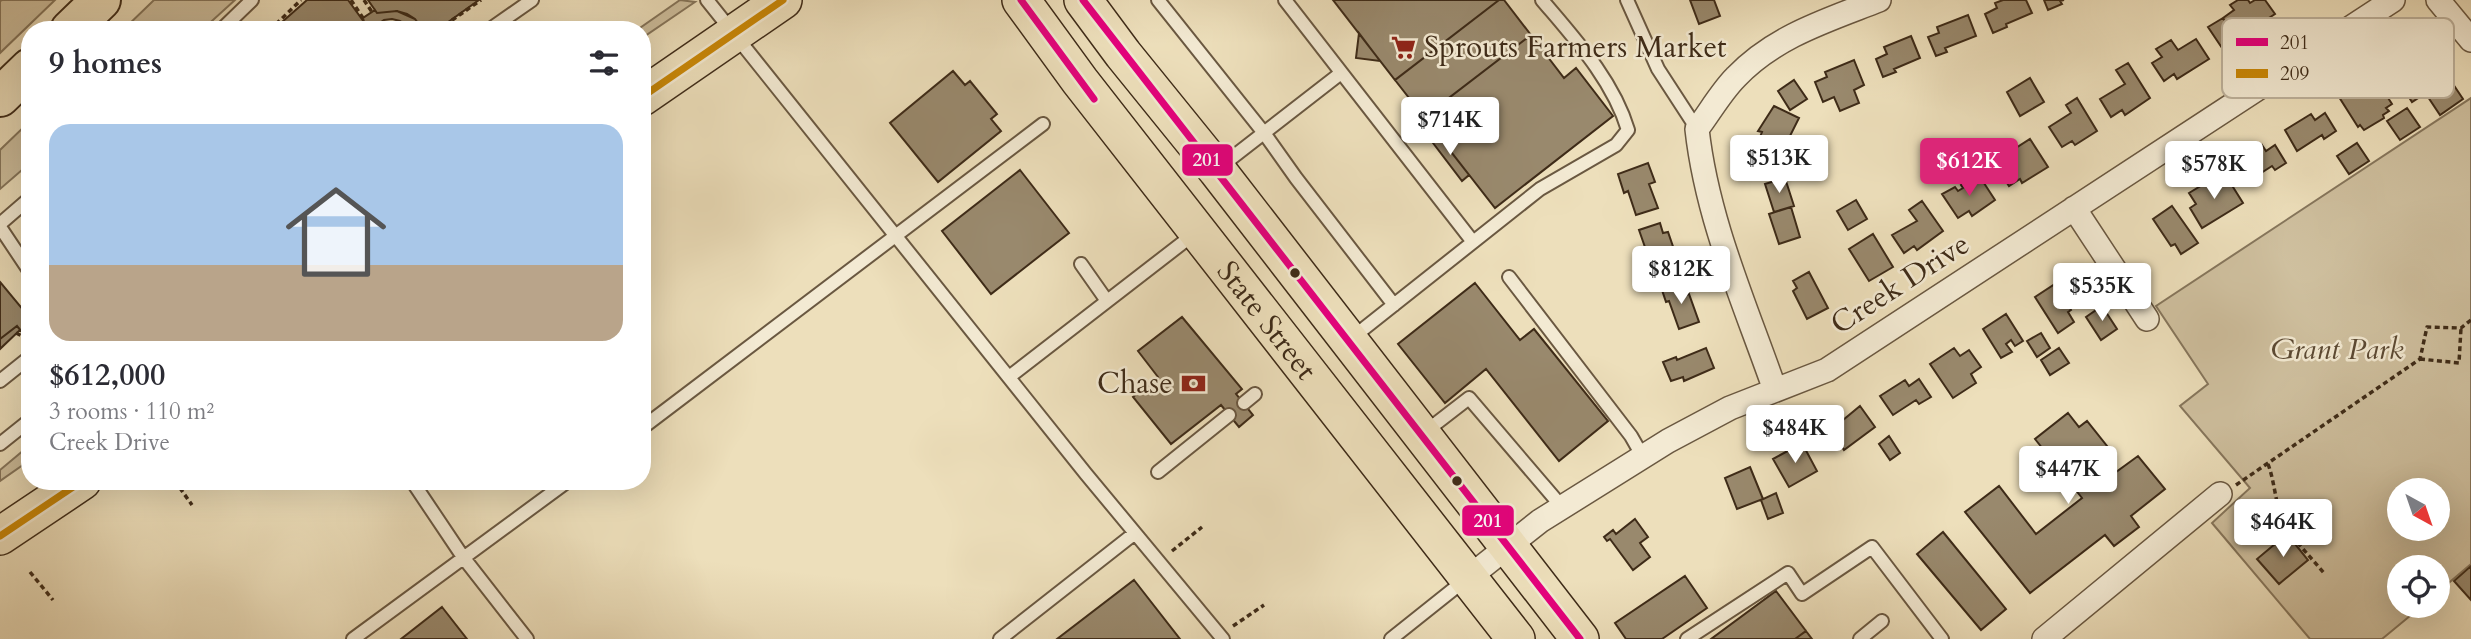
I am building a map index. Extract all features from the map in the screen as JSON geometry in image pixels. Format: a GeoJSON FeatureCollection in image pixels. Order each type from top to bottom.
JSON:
{"type":"FeatureCollection","features":[{"type":"Feature","properties":{"kind":"highway"},"geometry":{"type":"LineString","coordinates":[[79,21],[101,0]]}},
{"type":"Feature","properties":{"kind":"highway"},"geometry":{"type":"LineString","coordinates":[[0,97],[21,77]]}},
{"type":"Feature","properties":{"kind":"main road"},"geometry":{"type":"LineString","coordinates":[[651,91],[783,0]]}},
{"type":"Feature","properties":{"kind":"main road","name":"State Street"},"geometry":{"type":"LineString","coordinates":[[1021,0],[1080,81],[1516,639]]}},
{"type":"Feature","properties":{"kind":"main road","name":"State Street"},"geometry":{"type":"LineString","coordinates":[[1087,1],[1123,54],[1217,170],[1580,639]]}},
{"type":"Feature","properties":{"kind":"main road"},"geometry":{"type":"LineString","coordinates":[[5,529],[68,490]]}},
{"type":"Feature","properties":{"kind":"street"},"geometry":{"type":"LineString","coordinates":[[1775,390],[1712,212],[1702,170],[1697,129],[1734,78],[1774,46],[1798,33],[1879,0]]}},
{"type":"Feature","properties":{"kind":"street","name":"Creek Drive"},"geometry":{"type":"LineString","coordinates":[[2365,18],[2393,0]]}},
{"type":"Feature","properties":{"kind":"street"},"geometry":{"type":"LineString","coordinates":[[2438,0],[2453,18]]}},
{"type":"Feature","properties":{"kind":"street"},"geometry":{"type":"LineString","coordinates":[[2454,19],[2471,40]]}},
{"type":"Feature","properties":{"kind":"street","name":"Creek Drive"},"geometry":{"type":"LineString","coordinates":[[1468,578],[1562,507],[1643,457],[1730,408],[1827,370],[2243,98]]}},
{"type":"Feature","properties":{"kind":"street"},"geometry":{"type":"LineString","coordinates":[[2074,208],[2147,320]]}},
{"type":"Feature","properties":{"kind":"street"},"geometry":{"type":"LineString","coordinates":[[2044,639],[2230,489]]}},
{"type":"Feature","properties":{"kind":"lane"},"geometry":{"type":"LineString","coordinates":[[230,21],[252,0]]}},
{"type":"Feature","properties":{"kind":"lane"},"geometry":{"type":"LineString","coordinates":[[502,21],[533,0]]}},
{"type":"Feature","properties":{"kind":"lane"},"geometry":{"type":"LineString","coordinates":[[708,0],[1009,377],[1223,639]]}},
{"type":"Feature","properties":{"kind":"lane"},"geometry":{"type":"LineString","coordinates":[[1158,0],[1264,133],[1394,305]]}},
{"type":"Feature","properties":{"kind":"lane"},"geometry":{"type":"LineString","coordinates":[[1284,0],[1473,242]]}},
{"type":"Feature","properties":{"kind":"lane"},"geometry":{"type":"LineString","coordinates":[[1349,341],[1540,189],[1616,145],[1628,130],[1622,112],[1592,61],[1542,0]]}},
{"type":"Feature","properties":{"kind":"lane"},"geometry":{"type":"LineString","coordinates":[[1627,0],[1657,69],[1697,129]]}},
{"type":"Feature","properties":{"kind":"lane"},"geometry":{"type":"LineString","coordinates":[[1217,170],[1341,73]]}},
{"type":"Feature","properties":{"kind":"lane"},"geometry":{"type":"LineString","coordinates":[[651,422],[1044,124]]}},
{"type":"Feature","properties":{"kind":"lane"},"geometry":{"type":"LineString","coordinates":[[21,206],[0,225],[21,258]]}},
{"type":"Feature","properties":{"kind":"lane"},"geometry":{"type":"LineString","coordinates":[[1009,377],[1197,231]]}},
{"type":"Feature","properties":{"kind":"lane"},"geometry":{"type":"LineString","coordinates":[[1081,264],[1107,301]]}},
{"type":"Feature","properties":{"kind":"lane"},"geometry":{"type":"LineString","coordinates":[[1508,277],[1630,436],[1643,457]]}},
{"type":"Feature","properties":{"kind":"lane"},"geometry":{"type":"LineString","coordinates":[[0,381],[21,364]]}},
{"type":"Feature","properties":{"kind":"lane"},"geometry":{"type":"LineString","coordinates":[[1244,403],[1255,394]]}},
{"type":"Feature","properties":{"kind":"lane"},"geometry":{"type":"LineString","coordinates":[[1422,434],[1469,398],[1562,507]]}},
{"type":"Feature","properties":{"kind":"lane"},"geometry":{"type":"LineString","coordinates":[[1158,472],[1229,415]]}},
{"type":"Feature","properties":{"kind":"lane"},"geometry":{"type":"LineString","coordinates":[[0,444],[21,428]]}},
{"type":"Feature","properties":{"kind":"lane"},"geometry":{"type":"LineString","coordinates":[[418,490],[463,557],[527,639]]}},
{"type":"Feature","properties":{"kind":"lane"},"geometry":{"type":"LineString","coordinates":[[353,639],[556,490]]}},
{"type":"Feature","properties":{"kind":"lane"},"geometry":{"type":"LineString","coordinates":[[1000,639],[1135,533]]}},
{"type":"Feature","properties":{"kind":"lane"},"geometry":{"type":"LineString","coordinates":[[1687,639],[1787,573],[1802,594],[1872,547],[1942,639]]}},
{"type":"Feature","properties":{"kind":"lane"},"geometry":{"type":"LineString","coordinates":[[1391,639],[1468,578]]}},
{"type":"Feature","properties":{"kind":"lane"},"geometry":{"type":"LineString","coordinates":[[1860,639],[1882,621]]}},
{"type":"Feature","properties":{"kind":"path"},"geometry":{"type":"LineString","coordinates":[[279,21],[301,0]]}},
{"type":"Feature","properties":{"kind":"path"},"geometry":{"type":"LineString","coordinates":[[351,0],[363,18]]}},
{"type":"Feature","properties":{"kind":"path"},"geometry":{"type":"LineString","coordinates":[[364,0],[372,12]]}},
{"type":"Feature","properties":{"kind":"path"},"geometry":{"type":"LineString","coordinates":[[451,21],[481,0]]}},
{"type":"Feature","properties":{"kind":"path"},"geometry":{"type":"LineString","coordinates":[[2420,359],[2427,327],[2461,328],[2471,320]]}},
{"type":"Feature","properties":{"kind":"path"},"geometry":{"type":"LineString","coordinates":[[2230,489],[2420,359],[2459,363],[2461,328]]}},
{"type":"Feature","properties":{"kind":"path"},"geometry":{"type":"LineString","coordinates":[[16,333],[21,336]]}},
{"type":"Feature","properties":{"kind":"path"},"geometry":{"type":"LineString","coordinates":[[2268,464],[2275,483],[2280,512],[2291,534],[2324,573]]}},
{"type":"Feature","properties":{"kind":"path"},"geometry":{"type":"LineString","coordinates":[[181,490],[192,505]]}},
{"type":"Feature","properties":{"kind":"path"},"geometry":{"type":"LineString","coordinates":[[1172,551],[1202,527]]}},
{"type":"Feature","properties":{"kind":"path"},"geometry":{"type":"LineString","coordinates":[[30,572],[53,600]]}},
{"type":"Feature","properties":{"kind":"path"},"geometry":{"type":"LineString","coordinates":[[1231,627],[1264,605]]}},
{"type":"Feature","properties":{"kind":"green space"},"geometry":{"type":"Polygon","coordinates":[[[55,0],[33,21],[21,21],[21,33],[0,53],[0,1],[55,0]]]}},
{"type":"Feature","properties":{"kind":"green space"},"geometry":{"type":"Polygon","coordinates":[[[154,0],[235,0],[212,21],[132,21],[154,0]]]}},
{"type":"Feature","properties":{"kind":"green space"},"geometry":{"type":"Polygon","coordinates":[[[680,0],[695,2],[651,32],[650,21],[680,0]]]}},
{"type":"Feature","properties":{"kind":"green space","name":"Grant Park"},"geometry":{"type":"Polygon","coordinates":[[[2471,98],[2471,564],[2450,582],[2450,555],[2387,555],[2387,618],[2407,618],[2382,639],[2310,639],[2212,523],[2250,488],[2180,406],[2208,384],[2156,306],[2471,98]]]}},
{"type":"Feature","properties":{"kind":"green space"},"geometry":{"type":"Polygon","coordinates":[[[21,130],[21,171],[0,189],[0,150],[21,130]]]}},
{"type":"Feature","properties":{"kind":"green space"},"geometry":{"type":"Polygon","coordinates":[[[21,452],[21,466],[0,481],[0,470],[21,452]]]}},
{"type":"Feature","properties":{"kind":"building"},"geometry":{"type":"Polygon","coordinates":[[[307,0],[348,0],[363,21],[283,21],[307,0]]]}},
{"type":"Feature","properties":{"kind":"building"},"geometry":{"type":"Polygon","coordinates":[[[368,0],[479,0],[450,21],[416,21],[397,11],[377,13],[368,0]]]}},
{"type":"Feature","properties":{"kind":"building","name":"Sprouts Farmers Market"},"geometry":{"type":"Polygon","coordinates":[[[1333,0],[1499,0],[1395,80],[1333,0]]]}},
{"type":"Feature","properties":{"kind":"building"},"geometry":{"type":"Polygon","coordinates":[[[1499,0],[1504,0],[1531,35],[1424,117],[1395,80],[1499,0]]]}},
{"type":"Feature","properties":{"kind":"building"},"geometry":{"type":"Polygon","coordinates":[[[1690,0],[1714,0],[1720,16],[1699,24],[1690,0]]]}},
{"type":"Feature","properties":{"kind":"building"},"geometry":{"type":"Polygon","coordinates":[[[2003,0],[2026,0],[2032,13],[1993,33],[1985,14],[1997,8],[1995,3],[2003,0]]]}},
{"type":"Feature","properties":{"kind":"building"},"geometry":{"type":"Polygon","coordinates":[[[2044,0],[2064,0],[2060,1],[2062,4],[2048,10],[2044,0]]]}},
{"type":"Feature","properties":{"kind":"building"},"geometry":{"type":"Polygon","coordinates":[[[2238,0],[2248,0],[2250,3],[2265,0],[2275,14],[2269,18],[2223,18],[2234,10],[2230,5],[2238,0]]]}},
{"type":"Feature","properties":{"kind":"building"},"geometry":{"type":"Polygon","coordinates":[[[375,10],[377,13],[397,11],[416,21],[364,21],[363,18],[375,10]]]}},
{"type":"Feature","properties":{"kind":"building"},"geometry":{"type":"Polygon","coordinates":[[[1968,15],[1976,36],[1945,48],[1947,52],[1936,56],[1928,37],[1939,33],[1937,27],[1968,15]]]}},
{"type":"Feature","properties":{"kind":"building"},"geometry":{"type":"Polygon","coordinates":[[[2222,19],[2222,48],[2208,27],[2222,19]]]}},
{"type":"Feature","properties":{"kind":"building"},"geometry":{"type":"Polygon","coordinates":[[[1359,33],[1380,61],[1356,58],[1359,33]]]}},
{"type":"Feature","properties":{"kind":"building"},"geometry":{"type":"Polygon","coordinates":[[[1531,35],[1564,78],[1576,68],[1613,116],[1495,208],[1424,117],[1531,35]]]}},
{"type":"Feature","properties":{"kind":"building"},"geometry":{"type":"Polygon","coordinates":[[[1911,36],[1920,58],[1883,77],[1876,59],[1887,54],[1884,47],[1911,36]]]}},
{"type":"Feature","properties":{"kind":"building"},"geometry":{"type":"Polygon","coordinates":[[[2196,39],[2209,59],[2177,79],[2174,74],[2164,81],[2152,63],[2162,57],[2156,49],[2171,40],[2178,50],[2196,39]]]}},
{"type":"Feature","properties":{"kind":"building"},"geometry":{"type":"Polygon","coordinates":[[[1854,60],[1864,85],[1854,90],[1859,103],[1840,111],[1834,97],[1823,102],[1815,82],[1827,77],[1825,72],[1854,60]]]}},
{"type":"Feature","properties":{"kind":"building"},"geometry":{"type":"Polygon","coordinates":[[[2128,63],[2150,98],[2125,115],[2122,110],[2111,117],[2100,99],[2125,84],[2116,70],[2128,63]]]}},
{"type":"Feature","properties":{"kind":"building"},"geometry":{"type":"Polygon","coordinates":[[[953,71],[965,85],[970,81],[997,114],[991,119],[1001,131],[938,182],[890,123],[953,71]]]}},
{"type":"Feature","properties":{"kind":"building"},"geometry":{"type":"Polygon","coordinates":[[[2030,78],[2044,102],[2020,116],[2007,92],[2030,78]]]}},
{"type":"Feature","properties":{"kind":"building"},"geometry":{"type":"Polygon","coordinates":[[[1794,80],[1807,99],[1790,110],[1778,91],[1794,80]]]}},
{"type":"Feature","properties":{"kind":"building"},"geometry":{"type":"Polygon","coordinates":[[[2454,86],[2463,99],[2440,115],[2429,98],[2454,98],[2454,86]]]}},
{"type":"Feature","properties":{"kind":"building"},"geometry":{"type":"Polygon","coordinates":[[[2077,98],[2097,131],[2075,145],[2072,141],[2062,147],[2049,127],[2071,113],[2066,105],[2077,98]]]}},
{"type":"Feature","properties":{"kind":"building"},"geometry":{"type":"Polygon","coordinates":[[[2340,98],[2388,98],[2392,104],[2386,108],[2389,111],[2383,115],[2384,118],[2364,130],[2360,125],[2358,127],[2340,98]]]}},
{"type":"Feature","properties":{"kind":"building"},"geometry":{"type":"Polygon","coordinates":[[[1774,106],[1799,118],[1778,160],[1759,150],[1765,139],[1760,137],[1762,132],[1758,131],[1774,106]]]}},
{"type":"Feature","properties":{"kind":"building"},"geometry":{"type":"Polygon","coordinates":[[[2407,108],[2420,127],[2400,140],[2387,121],[2407,108]]]}},
{"type":"Feature","properties":{"kind":"building"},"geometry":{"type":"Polygon","coordinates":[[[2325,113],[2336,131],[2324,139],[2322,135],[2297,151],[2285,130],[2311,114],[2315,120],[2325,113]]]}},
{"type":"Feature","properties":{"kind":"building"},"geometry":{"type":"Polygon","coordinates":[[[1437,134],[1469,175],[1462,181],[1430,139],[1437,134]]]}},
{"type":"Feature","properties":{"kind":"building"},"geometry":{"type":"Polygon","coordinates":[[[2030,139],[2048,167],[2022,183],[2020,179],[2009,186],[1994,162],[2030,139]]]}},
{"type":"Feature","properties":{"kind":"building"},"geometry":{"type":"Polygon","coordinates":[[[2357,143],[2369,161],[2349,174],[2337,156],[2357,143]]]}},
{"type":"Feature","properties":{"kind":"building"},"geometry":{"type":"Polygon","coordinates":[[[2262,145],[2266,151],[2275,145],[2286,163],[2275,170],[2272,166],[2250,180],[2238,161],[2262,145]]]}},
{"type":"Feature","properties":{"kind":"building"},"geometry":{"type":"Polygon","coordinates":[[[1648,163],[1655,182],[1649,184],[1658,208],[1636,215],[1628,191],[1624,193],[1618,174],[1648,163]]]}},
{"type":"Feature","properties":{"kind":"building"},"geometry":{"type":"Polygon","coordinates":[[[1020,170],[1069,233],[991,294],[942,231],[1020,170]]]}},
{"type":"Feature","properties":{"kind":"building"},"geometry":{"type":"Polygon","coordinates":[[[1785,178],[1794,206],[1774,212],[1765,184],[1785,178]]]}},
{"type":"Feature","properties":{"kind":"building"},"geometry":{"type":"Polygon","coordinates":[[[2214,178],[2218,185],[2228,179],[2243,203],[2202,228],[2190,208],[2196,204],[2189,193],[2214,178]]]}},
{"type":"Feature","properties":{"kind":"building"},"geometry":{"type":"Polygon","coordinates":[[[1970,179],[1974,185],[1982,180],[1995,200],[1972,216],[1969,211],[1958,218],[1942,194],[1955,187],[1958,191],[1963,188],[1961,185],[1970,179]]]}},
{"type":"Feature","properties":{"kind":"building"},"geometry":{"type":"Polygon","coordinates":[[[1856,200],[1867,219],[1848,230],[1837,211],[1856,200]]]}},
{"type":"Feature","properties":{"kind":"building"},"geometry":{"type":"Polygon","coordinates":[[[1922,201],[1943,231],[1917,250],[1914,246],[1904,253],[1892,235],[1917,221],[1909,210],[1922,201]]]}},
{"type":"Feature","properties":{"kind":"building"},"geometry":{"type":"Polygon","coordinates":[[[2172,206],[2198,243],[2181,254],[2175,244],[2171,246],[2153,219],[2172,206]]]}},
{"type":"Feature","properties":{"kind":"building"},"geometry":{"type":"Polygon","coordinates":[[[1791,207],[1800,237],[1779,244],[1769,214],[1791,207]]]}},
{"type":"Feature","properties":{"kind":"building"},"geometry":{"type":"Polygon","coordinates":[[[1660,223],[1663,233],[1668,232],[1679,264],[1654,273],[1639,230],[1660,223]]]}},
{"type":"Feature","properties":{"kind":"building"},"geometry":{"type":"Polygon","coordinates":[[[1873,234],[1893,267],[1869,281],[1849,249],[1873,234]]]}},
{"type":"Feature","properties":{"kind":"building"},"geometry":{"type":"Polygon","coordinates":[[[1809,272],[1828,308],[1807,319],[1793,291],[1797,288],[1793,281],[1809,272]]]}},
{"type":"Feature","properties":{"kind":"building"},"geometry":{"type":"Polygon","coordinates":[[[0,282],[21,307],[21,331],[17,326],[0,339],[0,282]]]}},
{"type":"Feature","properties":{"kind":"building"},"geometry":{"type":"Polygon","coordinates":[[[1475,283],[1520,340],[1534,329],[1608,421],[1559,461],[1486,369],[1445,403],[1398,344],[1475,283]]]}},
{"type":"Feature","properties":{"kind":"building"},"geometry":{"type":"Polygon","coordinates":[[[1681,283],[1685,295],[1689,294],[1699,322],[1679,329],[1662,290],[1681,283]]]}},
{"type":"Feature","properties":{"kind":"building"},"geometry":{"type":"Polygon","coordinates":[[[2055,284],[2071,310],[2068,312],[2074,322],[2058,333],[2035,297],[2055,284]]]}},
{"type":"Feature","properties":{"kind":"building"},"geometry":{"type":"Polygon","coordinates":[[[2102,306],[2117,329],[2101,340],[2086,317],[2102,306]]]}},
{"type":"Feature","properties":{"kind":"building"},"geometry":{"type":"Polygon","coordinates":[[[2006,314],[2023,341],[2015,346],[2011,340],[2006,344],[2012,352],[2001,358],[1983,329],[2006,314]]]}},
{"type":"Feature","properties":{"kind":"building","name":"Chase"},"geometry":{"type":"Polygon","coordinates":[[[1182,317],[1242,389],[1236,394],[1253,415],[1239,427],[1221,405],[1171,444],[1133,397],[1158,377],[1138,351],[1182,317]]]}},
{"type":"Feature","properties":{"kind":"building"},"geometry":{"type":"Polygon","coordinates":[[[17,326],[20,330],[0,349],[0,339],[17,326]]]}},
{"type":"Feature","properties":{"kind":"building"},"geometry":{"type":"Polygon","coordinates":[[[2041,333],[2050,348],[2037,357],[2027,341],[2041,333]]]}},
{"type":"Feature","properties":{"kind":"building"},"geometry":{"type":"Polygon","coordinates":[[[1706,348],[1714,368],[1684,381],[1683,377],[1671,381],[1663,362],[1676,357],[1677,360],[1706,348]]]}},
{"type":"Feature","properties":{"kind":"building"},"geometry":{"type":"Polygon","coordinates":[[[1954,348],[1960,356],[1969,350],[1981,367],[1971,374],[1976,383],[1953,398],[1930,364],[1954,348]]]}},
{"type":"Feature","properties":{"kind":"building"},"geometry":{"type":"Polygon","coordinates":[[[2059,348],[2069,363],[2050,375],[2041,360],[2059,348]]]}},
{"type":"Feature","properties":{"kind":"building"},"geometry":{"type":"Polygon","coordinates":[[[1919,379],[1931,397],[1919,404],[1916,400],[1893,415],[1880,396],[1905,380],[1909,386],[1919,379]]]}},
{"type":"Feature","properties":{"kind":"building"},"geometry":{"type":"Polygon","coordinates":[[[1860,406],[1875,427],[1844,450],[1831,430],[1860,406]]]}},
{"type":"Feature","properties":{"kind":"building"},"geometry":{"type":"Polygon","coordinates":[[[2068,413],[2079,427],[2087,421],[2115,456],[2108,461],[2116,472],[2138,456],[2165,489],[2131,516],[2139,527],[2114,546],[2105,535],[2030,593],[1965,512],[1999,486],[2036,534],[2082,498],[2035,439],[2068,413]]]}},
{"type":"Feature","properties":{"kind":"building"},"geometry":{"type":"Polygon","coordinates":[[[1889,436],[1900,453],[1890,460],[1879,444],[1889,436]]]}},
{"type":"Feature","properties":{"kind":"building"},"geometry":{"type":"Polygon","coordinates":[[[1802,443],[1817,471],[1789,487],[1773,459],[1802,443]]]}},
{"type":"Feature","properties":{"kind":"building"},"geometry":{"type":"Polygon","coordinates":[[[1750,467],[1763,499],[1737,509],[1725,478],[1750,467]]]}},
{"type":"Feature","properties":{"kind":"building"},"geometry":{"type":"Polygon","coordinates":[[[1776,493],[1783,513],[1768,519],[1761,500],[1776,493]]]}},
{"type":"Feature","properties":{"kind":"building"},"geometry":{"type":"Polygon","coordinates":[[[1635,519],[1648,537],[1640,543],[1650,557],[1633,570],[1610,539],[1607,541],[1604,537],[1613,530],[1616,534],[1635,519]]]}},
{"type":"Feature","properties":{"kind":"building"},"geometry":{"type":"Polygon","coordinates":[[[1943,532],[2006,609],[1981,630],[1917,554],[1943,532]]]}},
{"type":"Feature","properties":{"kind":"building"},"geometry":{"type":"Polygon","coordinates":[[[2287,534],[2308,560],[2279,584],[2257,559],[2287,534]]]}},
{"type":"Feature","properties":{"kind":"building"},"geometry":{"type":"Polygon","coordinates":[[[2471,566],[2471,600],[2454,581],[2471,566]]]}},
{"type":"Feature","properties":{"kind":"building"},"geometry":{"type":"Polygon","coordinates":[[[1685,576],[1707,608],[1662,639],[1626,639],[1615,623],[1685,576]]]}},
{"type":"Feature","properties":{"kind":"building"},"geometry":{"type":"Polygon","coordinates":[[[1134,580],[1180,639],[1057,639],[1134,580]]]}},
{"type":"Feature","properties":{"kind":"building"},"geometry":{"type":"Polygon","coordinates":[[[1776,591],[1806,631],[1795,639],[1711,639],[1776,591]]]}},
{"type":"Feature","properties":{"kind":"building"},"geometry":{"type":"Polygon","coordinates":[[[442,607],[467,639],[401,639],[442,607]]]}},
{"type":"Feature","properties":{"kind":"building"},"geometry":{"type":"Polygon","coordinates":[[[1806,631],[1812,639],[1795,639],[1806,631]]]}},
{"type":"Feature","properties":{"kind":"transit line","name":"209"},"geometry":{"type":"LineString","coordinates":[[651,91],[783,0]]}},
{"type":"Feature","properties":{"kind":"transit line","name":"201"},"geometry":{"type":"LineString","coordinates":[[1021,0],[1094,99]]}},
{"type":"Feature","properties":{"kind":"transit line","name":"201"},"geometry":{"type":"LineString","coordinates":[[1083,0],[1580,639]]}},
{"type":"Feature","properties":{"kind":"transit line","name":"209"},"geometry":{"type":"LineString","coordinates":[[0,536],[69,490]]}},
{"type":"Feature","properties":{"kind":"place","name":"Sprouts Farmers Market"},"geometry":{"type":"Point","coordinates":[1404,47]}},
{"type":"Feature","properties":{"kind":"place","name":"Chase"},"geometry":{"type":"Point","coordinates":[1193,383]}}]}
